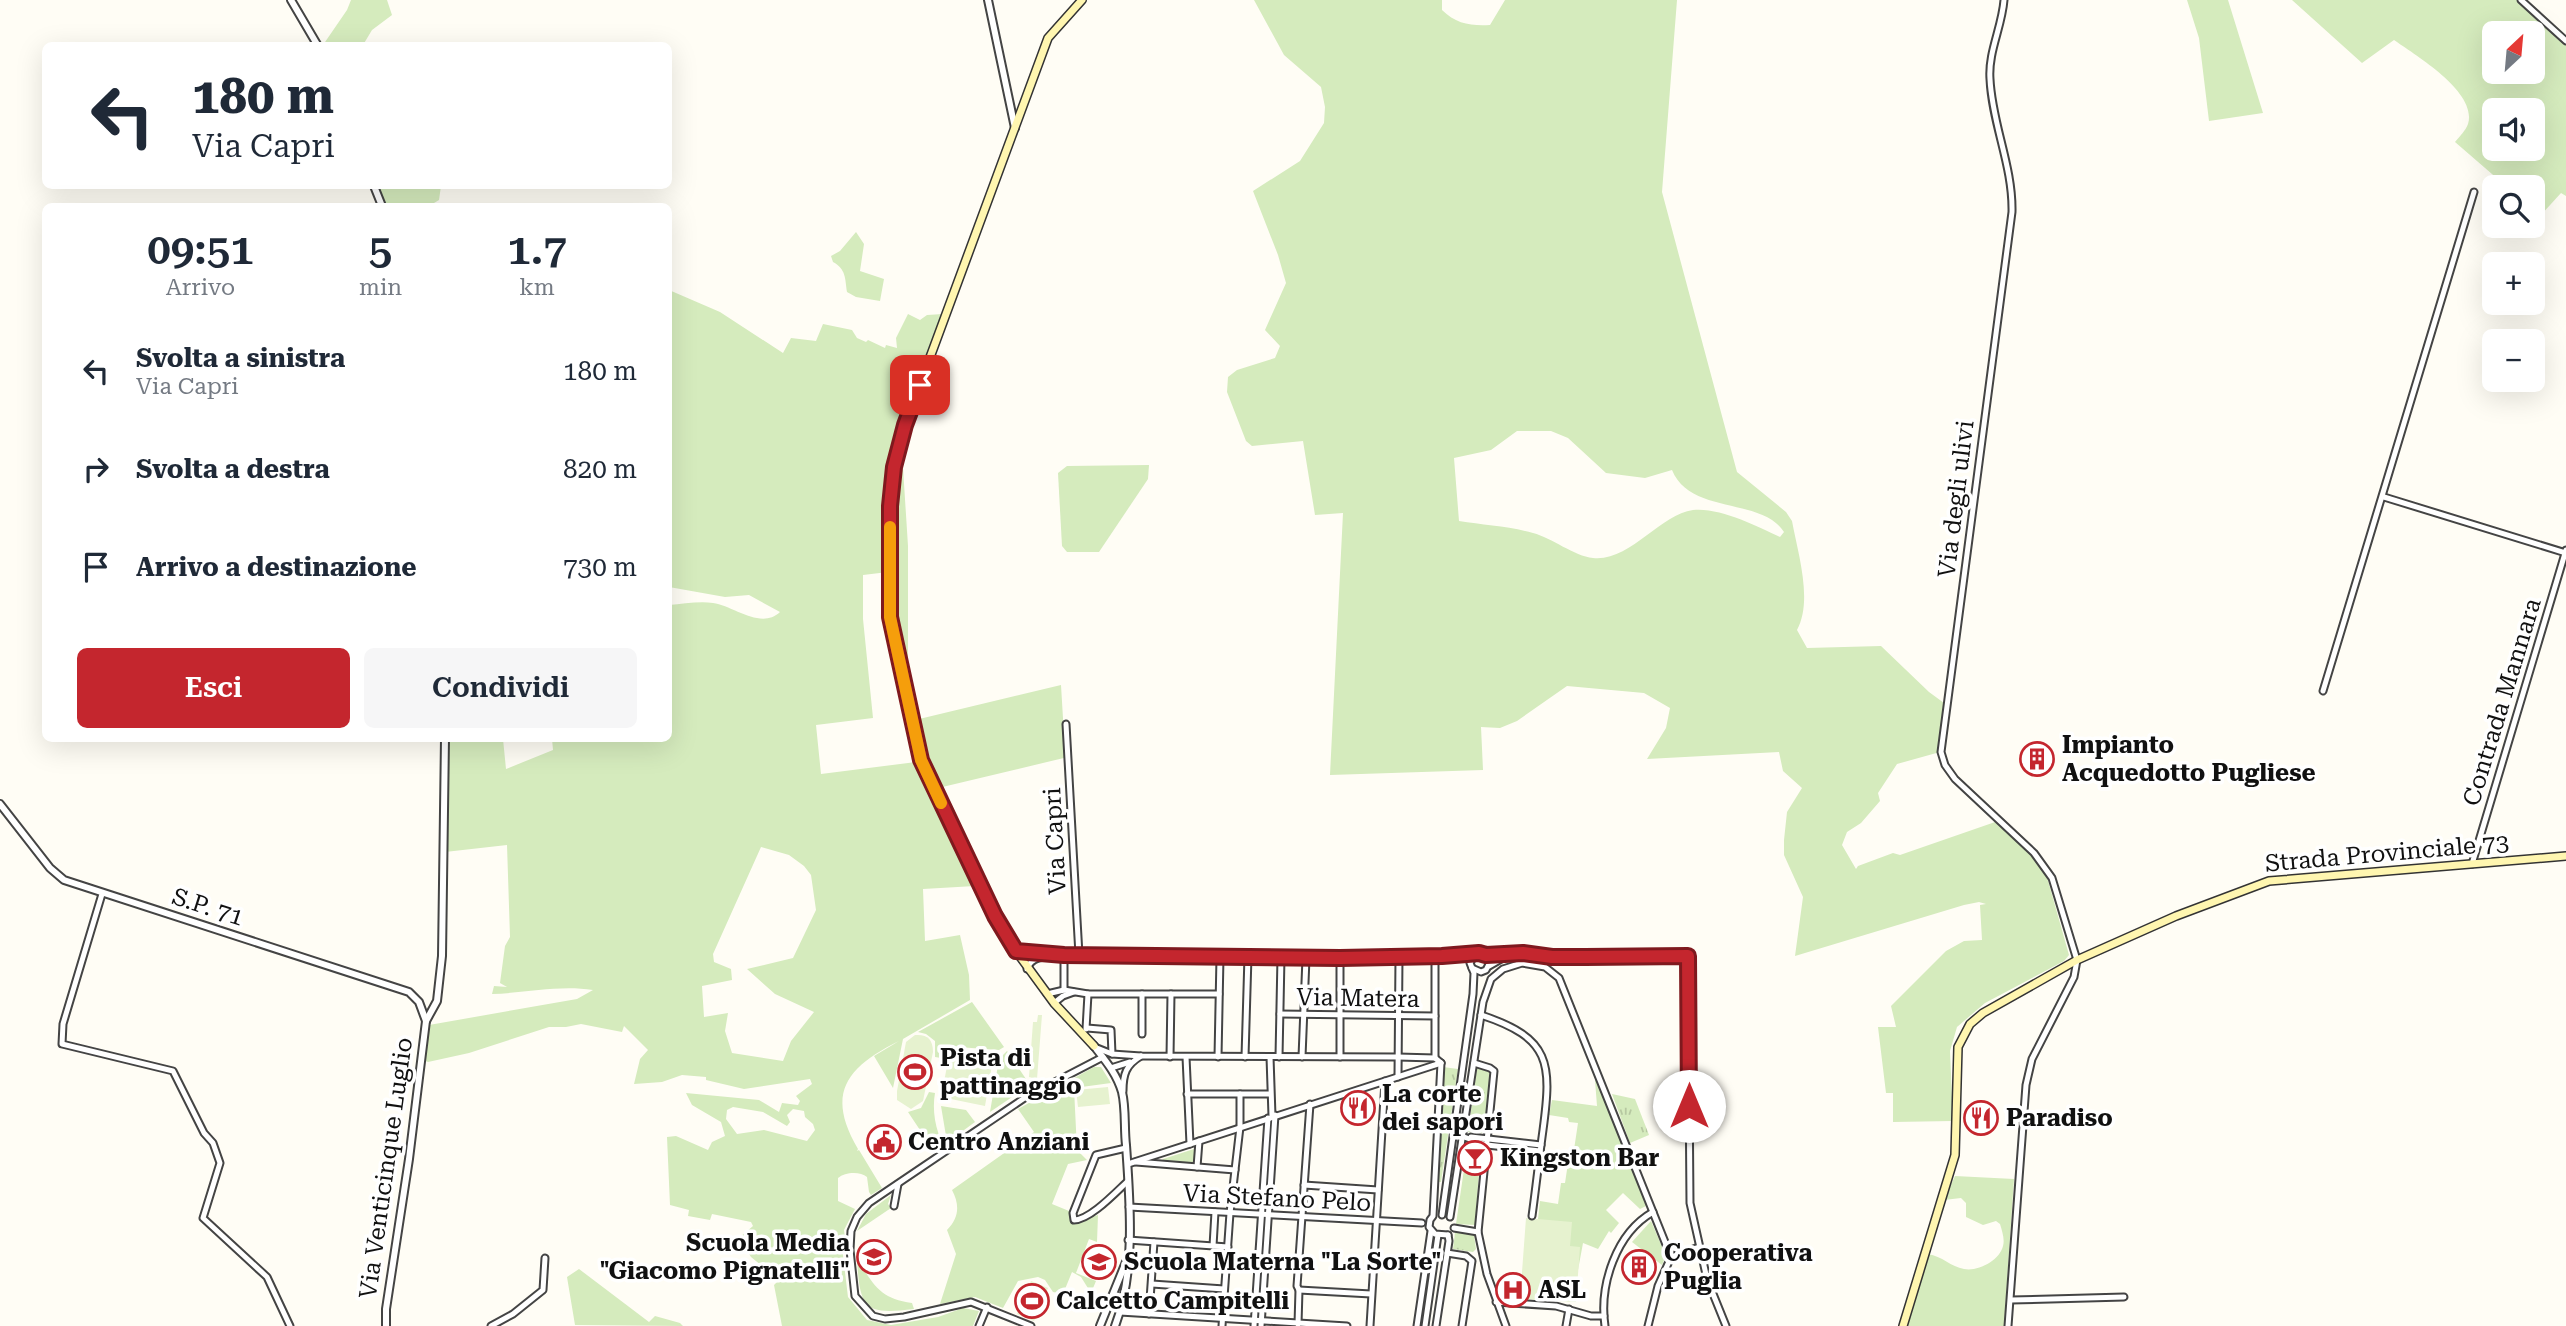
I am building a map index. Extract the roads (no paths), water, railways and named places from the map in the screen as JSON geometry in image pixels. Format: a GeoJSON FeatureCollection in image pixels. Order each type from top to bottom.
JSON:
{"type":"FeatureCollection","features":[{"type":"Feature","properties":{"kind":"main road"},"geometry":{"type":"LineString","coordinates":[[1082,0],[1048,38],[915,398],[898,451],[890,506],[890,617],[921,760],[995,916],[1027,969],[1054,1003],[1084,1030],[1094,1046]]}},
{"type":"Feature","properties":{"kind":"main road","name":"Strada Provinciale 73"},"geometry":{"type":"LineString","coordinates":[[1903,1326],[1955,1155],[1957,1057],[1961,1037],[1970,1024],[1983,1013],[2077,960],[2176,916],[2269,881],[2566,856]]}},
{"type":"Feature","properties":{"kind":"street"},"geometry":{"type":"LineString","coordinates":[[291,0],[316,42]]}},
{"type":"Feature","properties":{"kind":"street"},"geometry":{"type":"LineString","coordinates":[[988,0],[1015,129]]}},
{"type":"Feature","properties":{"kind":"street","name":"Via degli ulivi"},"geometry":{"type":"LineString","coordinates":[[2004,0],[1991,57],[1990,78],[2010,176],[2012,212],[1941,752],[1945,765],[1955,779],[2034,853],[2052,878],[2077,960]]}},
{"type":"Feature","properties":{"kind":"street"},"geometry":{"type":"LineString","coordinates":[[2521,0],[2566,41]]}},
{"type":"Feature","properties":{"kind":"street"},"geometry":{"type":"LineString","coordinates":[[2323,691],[2384,497],[2474,192]]}},
{"type":"Feature","properties":{"kind":"street"},"geometry":{"type":"LineString","coordinates":[[2384,497],[2566,552]]}},
{"type":"Feature","properties":{"kind":"street","name":"Contrada Mannara"},"geometry":{"type":"LineString","coordinates":[[2472,864],[2566,552]]}},
{"type":"Feature","properties":{"kind":"street","name":"Via Capri"},"geometry":{"type":"LineString","coordinates":[[1066,724],[1079,955]]}},
{"type":"Feature","properties":{"kind":"street","name":"Via Venticinque Luglio"},"geometry":{"type":"LineString","coordinates":[[386,1326],[386,1309],[409,1159],[425,1018],[437,1001],[442,956],[445,742]]}},
{"type":"Feature","properties":{"kind":"street","name":"S.P. 71"},"geometry":{"type":"LineString","coordinates":[[0,804],[50,868],[64,880],[409,992],[419,1002],[425,1018]]}},
{"type":"Feature","properties":{"kind":"street"},"geometry":{"type":"LineString","coordinates":[[102,894],[66,1015],[62,1044],[173,1071],[204,1133],[214,1143],[220,1163],[203,1218],[267,1277],[290,1326]]}},
{"type":"Feature","properties":{"kind":"street"},"geometry":{"type":"LineString","coordinates":[[1016,951],[1061,955],[1306,958],[1475,954],[1688,956],[1688,1187],[1707,1279],[1726,1326]]}},
{"type":"Feature","properties":{"kind":"street"},"geometry":{"type":"LineString","coordinates":[[1431,1224],[1442,1215],[1473,994],[1471,965],[1475,954]]}},
{"type":"Feature","properties":{"kind":"street"},"geometry":{"type":"LineString","coordinates":[[1437,956],[1471,965],[1481,972],[1511,954]]}},
{"type":"Feature","properties":{"kind":"street"},"geometry":{"type":"LineString","coordinates":[[1027,969],[1034,959],[1061,955]]}},
{"type":"Feature","properties":{"kind":"street"},"geometry":{"type":"LineString","coordinates":[[1061,955],[1064,990]]}},
{"type":"Feature","properties":{"kind":"street"},"geometry":{"type":"LineString","coordinates":[[1473,994],[1487,969],[1489,958],[1486,955]]}},
{"type":"Feature","properties":{"kind":"street"},"geometry":{"type":"LineString","coordinates":[[1245,1057],[1248,956]]}},
{"type":"Feature","properties":{"kind":"street"},"geometry":{"type":"LineString","coordinates":[[1435,1058],[1437,956]]}},
{"type":"Feature","properties":{"kind":"street"},"geometry":{"type":"LineString","coordinates":[[1218,1058],[1220,957]]}},
{"type":"Feature","properties":{"kind":"street"},"geometry":{"type":"LineString","coordinates":[[1279,1057],[1282,957]]}},
{"type":"Feature","properties":{"kind":"street"},"geometry":{"type":"LineString","coordinates":[[1398,1077],[1399,957]]}},
{"type":"Feature","properties":{"kind":"street"},"geometry":{"type":"LineString","coordinates":[[1302,1057],[1306,958]]}},
{"type":"Feature","properties":{"kind":"street"},"geometry":{"type":"LineString","coordinates":[[1340,958],[1340,1057]]}},
{"type":"Feature","properties":{"kind":"street"},"geometry":{"type":"LineString","coordinates":[[2008,1326],[2026,1085],[2032,1059],[2074,977],[2077,960]]}},
{"type":"Feature","properties":{"kind":"street"},"geometry":{"type":"LineString","coordinates":[[1450,1217],[1481,1015],[1491,979],[1503,969],[1522,963],[1545,967],[1559,978],[1671,1257],[1658,1286],[1648,1326]]}},
{"type":"Feature","properties":{"kind":"street"},"geometry":{"type":"LineString","coordinates":[[1047,994],[1064,990],[1088,994],[1219,995]]}},
{"type":"Feature","properties":{"kind":"street"},"geometry":{"type":"LineString","coordinates":[[1054,1003],[1074,992]]}},
{"type":"Feature","properties":{"kind":"street"},"geometry":{"type":"LineString","coordinates":[[1088,994],[1084,1030],[1111,1030],[1112,1054]]}},
{"type":"Feature","properties":{"kind":"street"},"geometry":{"type":"LineString","coordinates":[[1142,994],[1142,1034]]}},
{"type":"Feature","properties":{"kind":"street"},"geometry":{"type":"LineString","coordinates":[[1170,1057],[1171,994]]}},
{"type":"Feature","properties":{"kind":"street","name":"Via Matera"},"geometry":{"type":"LineString","coordinates":[[1280,1014],[1435,1016]]}},
{"type":"Feature","properties":{"kind":"street"},"geometry":{"type":"LineString","coordinates":[[1481,1015],[1517,1028],[1537,1048],[1544,1062],[1549,1088],[1532,1216]]}},
{"type":"Feature","properties":{"kind":"street"},"geometry":{"type":"LineString","coordinates":[[1094,1046],[1112,1054],[1141,1056],[1398,1057],[1435,1058],[1441,1063]]}},
{"type":"Feature","properties":{"kind":"street"},"geometry":{"type":"LineString","coordinates":[[1094,1046],[1107,1063],[1123,1094]]}},
{"type":"Feature","properties":{"kind":"street"},"geometry":{"type":"LineString","coordinates":[[1028,1325],[971,1302],[926,1314],[886,1319],[873,1316],[862,1307],[855,1296],[850,1250],[851,1231],[857,1217],[869,1203],[988,1117],[1026,1097],[1107,1063],[1117,1056],[1125,1055]]}},
{"type":"Feature","properties":{"kind":"street"},"geometry":{"type":"LineString","coordinates":[[1107,1063],[1130,1062],[1141,1056]]}},
{"type":"Feature","properties":{"kind":"street"},"geometry":{"type":"LineString","coordinates":[[1186,1057],[1190,1144]]}},
{"type":"Feature","properties":{"kind":"street"},"geometry":{"type":"LineString","coordinates":[[1258,1323],[1272,1116],[1270,1057]]}},
{"type":"Feature","properties":{"kind":"street"},"geometry":{"type":"LineString","coordinates":[[1115,1326],[1127,1281],[1128,1181],[1131,1163],[1126,1148],[1123,1094],[1125,1074],[1130,1062]]}},
{"type":"Feature","properties":{"kind":"street"},"geometry":{"type":"LineString","coordinates":[[1131,1163],[1441,1063]]}},
{"type":"Feature","properties":{"kind":"street"},"geometry":{"type":"LineString","coordinates":[[1417,1326],[1431,1224],[1441,1063]]}},
{"type":"Feature","properties":{"kind":"street"},"geometry":{"type":"LineString","coordinates":[[1474,1063],[1494,1071],[1478,1232],[1487,1274],[1506,1326]]}},
{"type":"Feature","properties":{"kind":"street"},"geometry":{"type":"LineString","coordinates":[[1370,1326],[1385,1081]]}},
{"type":"Feature","properties":{"kind":"street"},"geometry":{"type":"LineString","coordinates":[[1187,1094],[1270,1094]]}},
{"type":"Feature","properties":{"kind":"street"},"geometry":{"type":"LineString","coordinates":[[1222,1326],[1230,1213],[1240,1127],[1240,1094]]}},
{"type":"Feature","properties":{"kind":"street"},"geometry":{"type":"LineString","coordinates":[[1298,1325],[1297,1286],[1310,1104]]}},
{"type":"Feature","properties":{"kind":"street"},"geometry":{"type":"LineString","coordinates":[[1464,1137],[1540,1148]]}},
{"type":"Feature","properties":{"kind":"street"},"geometry":{"type":"LineString","coordinates":[[1197,1167],[1199,1140]]}},
{"type":"Feature","properties":{"kind":"street"},"geometry":{"type":"LineString","coordinates":[[1126,1148],[1096,1155],[1073,1213],[1074,1220],[1080,1220],[1100,1206],[1128,1181]]}},
{"type":"Feature","properties":{"kind":"street"},"geometry":{"type":"LineString","coordinates":[[1131,1163],[1235,1170]]}},
{"type":"Feature","properties":{"kind":"street"},"geometry":{"type":"LineString","coordinates":[[894,1206],[898,1184]]}},
{"type":"Feature","properties":{"kind":"street"},"geometry":{"type":"LineString","coordinates":[[1304,1185],[1378,1189]]}},
{"type":"Feature","properties":{"kind":"street","name":"Via Stefano Pelo"},"geometry":{"type":"LineString","coordinates":[[1129,1208],[1431,1224]]}},
{"type":"Feature","properties":{"kind":"street"},"geometry":{"type":"LineString","coordinates":[[1213,1246],[1215,1212]]}},
{"type":"Feature","properties":{"kind":"street"},"geometry":{"type":"LineString","coordinates":[[1605,1326],[1610,1274],[1618,1250],[1640,1222],[1653,1212]]}},
{"type":"Feature","properties":{"kind":"street"},"geometry":{"type":"LineString","coordinates":[[1436,1326],[1448,1235],[1454,1228],[1450,1217],[1442,1215]]}},
{"type":"Feature","properties":{"kind":"street"},"geometry":{"type":"LineString","coordinates":[[1425,1326],[1438,1235],[1431,1224]]}},
{"type":"Feature","properties":{"kind":"street"},"geometry":{"type":"LineString","coordinates":[[1454,1228],[1478,1232]]}},
{"type":"Feature","properties":{"kind":"street"},"geometry":{"type":"LineString","coordinates":[[1438,1235],[1448,1235]]}},
{"type":"Feature","properties":{"kind":"street"},"geometry":{"type":"LineString","coordinates":[[1128,1240],[1228,1247]]}},
{"type":"Feature","properties":{"kind":"street"},"geometry":{"type":"LineString","coordinates":[[1149,1314],[1154,1242]]}},
{"type":"Feature","properties":{"kind":"street"},"geometry":{"type":"LineString","coordinates":[[1671,1257],[1699,1247]]}},
{"type":"Feature","properties":{"kind":"street"},"geometry":{"type":"LineString","coordinates":[[1447,1253],[1466,1256],[1472,1261],[1462,1326]]}},
{"type":"Feature","properties":{"kind":"street"},"geometry":{"type":"LineString","coordinates":[[1100,1326],[1128,1256]]}},
{"type":"Feature","properties":{"kind":"street"},"geometry":{"type":"LineString","coordinates":[[491,1326],[513,1314],[543,1290],[545,1258]]}},
{"type":"Feature","properties":{"kind":"street"},"geometry":{"type":"LineString","coordinates":[[1152,1284],[1224,1289]]}},
{"type":"Feature","properties":{"kind":"street"},"geometry":{"type":"LineString","coordinates":[[1299,1290],[1371,1294]]}},
{"type":"Feature","properties":{"kind":"street"},"geometry":{"type":"LineString","coordinates":[[2011,1300],[2124,1297]]}},
{"type":"Feature","properties":{"kind":"street"},"geometry":{"type":"LineString","coordinates":[[1496,1302],[1556,1306],[1591,1316],[1604,1316]]}},
{"type":"Feature","properties":{"kind":"street"},"geometry":{"type":"LineString","coordinates":[[979,1326],[987,1307]]}},
{"type":"Feature","properties":{"kind":"street"},"geometry":{"type":"LineString","coordinates":[[1566,1326],[1569,1309]]}},
{"type":"Feature","properties":{"kind":"street"},"geometry":{"type":"LineString","coordinates":[[1120,1312],[1223,1317],[1258,1323],[1347,1326]]}},
{"type":"Feature","properties":{"kind":"place","name":"Impianto Acquedotto Pugliese"},"geometry":{"type":"Point","coordinates":[2037,759]}},
{"type":"Feature","properties":{"kind":"place","name":"Pista di pattinaggio"},"geometry":{"type":"Point","coordinates":[915,1072]}},
{"type":"Feature","properties":{"kind":"place","name":"La corte dei sapori"},"geometry":{"type":"Point","coordinates":[1358,1108]}},
{"type":"Feature","properties":{"kind":"place","name":"Paradiso"},"geometry":{"type":"Point","coordinates":[1981,1118]}},
{"type":"Feature","properties":{"kind":"place","name":"Centro Anziani"},"geometry":{"type":"Point","coordinates":[884,1142]}},
{"type":"Feature","properties":{"kind":"place","name":"Kingston Bar"},"geometry":{"type":"Point","coordinates":[1475,1158]}},
{"type":"Feature","properties":{"kind":"place","name":"Scuola Media \"Giacomo Pignatelli\""},"geometry":{"type":"Point","coordinates":[874,1257]}},
{"type":"Feature","properties":{"kind":"place","name":"Scuola Materna \"La Sorte\""},"geometry":{"type":"Point","coordinates":[1099,1262]}},
{"type":"Feature","properties":{"kind":"place","name":"Cooperativa Puglia"},"geometry":{"type":"Point","coordinates":[1639,1267]}},
{"type":"Feature","properties":{"kind":"place","name":"ASL"},"geometry":{"type":"Point","coordinates":[1513,1290]}},
{"type":"Feature","properties":{"kind":"place","name":"Calcetto Campitelli"},"geometry":{"type":"Point","coordinates":[1032,1301]}}]}
